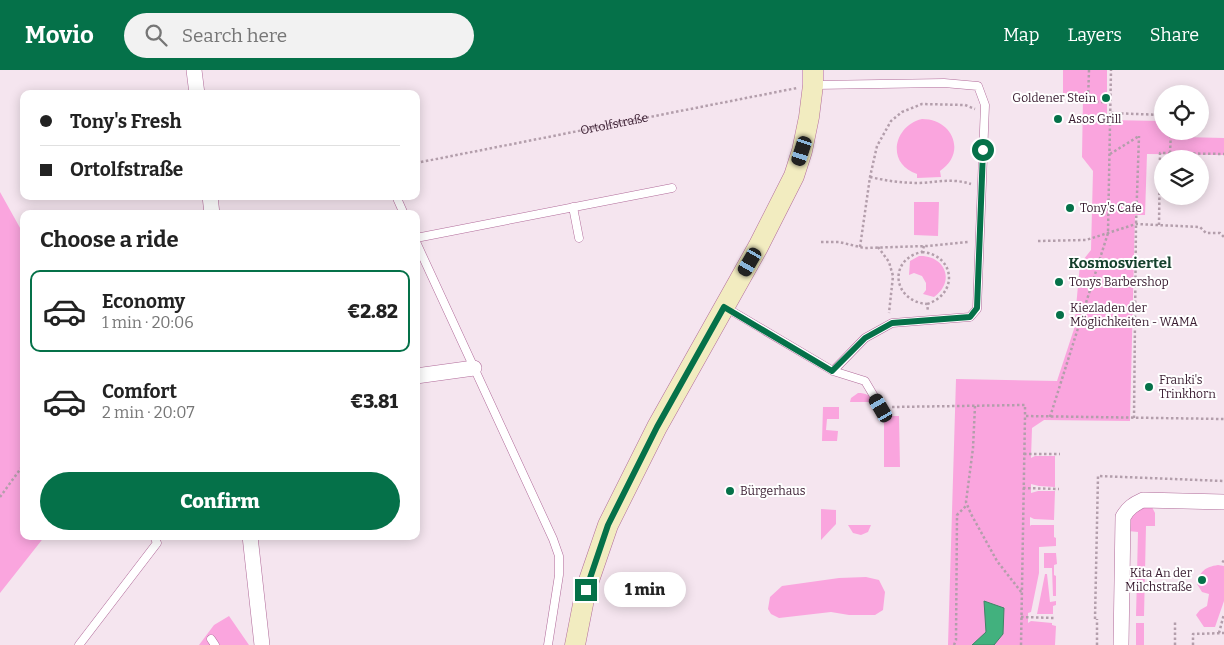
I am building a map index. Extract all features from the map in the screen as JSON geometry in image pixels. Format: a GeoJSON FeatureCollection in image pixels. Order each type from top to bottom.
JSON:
{"type":"FeatureCollection","features":[{"type":"Feature","properties":{"kind":"street"},"geometry":{"type":"LineString","coordinates":[[194,70],[196,90]]}},
{"type":"Feature","properties":{"kind":"street"},"geometry":{"type":"LineString","coordinates":[[574,645],[586,590],[608,525],[657,427],[763,239],[794,176],[802,151],[813,78]]}},
{"type":"Feature","properties":{"kind":"street"},"geometry":{"type":"LineString","coordinates":[[420,375],[474,368]]}},
{"type":"Feature","properties":{"kind":"street"},"geometry":{"type":"LineString","coordinates":[[1121,645],[1123,517],[1127,510],[1143,500],[1224,502]]}},
{"type":"Feature","properties":{"kind":"street"},"geometry":{"type":"LineString","coordinates":[[250,540],[262,645]]}},
{"type":"Feature","properties":{"kind":"lane"},"geometry":{"type":"LineString","coordinates":[[813,78],[848,84],[944,83],[978,86],[985,106],[977,308],[970,317],[892,323],[865,338],[832,371]]}},
{"type":"Feature","properties":{"kind":"lane"},"geometry":{"type":"LineString","coordinates":[[420,239],[672,188]]}},
{"type":"Feature","properties":{"kind":"lane"},"geometry":{"type":"LineString","coordinates":[[573,207],[580,238]]}},
{"type":"Feature","properties":{"kind":"lane"},"geometry":{"type":"LineString","coordinates":[[420,249],[554,539],[558,556],[559,575],[548,645]]}},
{"type":"Feature","properties":{"kind":"lane"},"geometry":{"type":"LineString","coordinates":[[724,307],[832,371],[865,381],[881,408]]}},
{"type":"Feature","properties":{"kind":"lane"},"geometry":{"type":"LineString","coordinates":[[79,645],[157,543],[156,540]]}},
{"type":"Feature","properties":{"kind":"path"},"geometry":{"type":"LineString","coordinates":[[1089,70],[1088,102],[1111,102]]}},
{"type":"Feature","properties":{"kind":"path"},"geometry":{"type":"LineString","coordinates":[[1050,417],[1108,233],[1111,70]]}},
{"type":"Feature","properties":{"kind":"path","name":"Ortolfstraße"},"geometry":{"type":"LineString","coordinates":[[420,162],[813,78]]}},
{"type":"Feature","properties":{"kind":"path"},"geometry":{"type":"LineString","coordinates":[[860,247],[870,177],[877,146],[891,120],[902,112],[922,104],[965,105],[985,113]]}},
{"type":"Feature","properties":{"kind":"path"},"geometry":{"type":"LineString","coordinates":[[1111,113],[1154,115]]}},
{"type":"Feature","properties":{"kind":"path"},"geometry":{"type":"LineString","coordinates":[[1110,154],[1139,136],[1134,418]]}},
{"type":"Feature","properties":{"kind":"path"},"geometry":{"type":"LineString","coordinates":[[1209,154],[1224,154]]}},
{"type":"Feature","properties":{"kind":"path"},"geometry":{"type":"LineString","coordinates":[[870,177],[889,182],[922,183],[948,180],[982,186]]}},
{"type":"Feature","properties":{"kind":"path"},"geometry":{"type":"LineString","coordinates":[[1159,205],[1159,225]]}},
{"type":"Feature","properties":{"kind":"path"},"geometry":{"type":"LineString","coordinates":[[1038,240],[1086,240],[1136,224],[1200,226],[1206,233],[1220,233],[1224,237]]}},
{"type":"Feature","properties":{"kind":"path"},"geometry":{"type":"LineString","coordinates":[[821,242],[839,242],[860,247],[878,247],[924,246],[980,240]]}},
{"type":"Feature","properties":{"kind":"path"},"geometry":{"type":"LineString","coordinates":[[922,252],[924,246]]}},
{"type":"Feature","properties":{"kind":"path"},"geometry":{"type":"LineString","coordinates":[[878,247],[889,262],[892,280],[886,327]]}},
{"type":"Feature","properties":{"kind":"path"},"geometry":{"type":"LineString","coordinates":[[922,252],[936,255],[941,259],[946,265],[949,279],[945,293],[940,298],[927,304],[910,300],[901,289],[898,279],[899,271],[905,260],[916,253],[922,252]]}},
{"type":"Feature","properties":{"kind":"path"},"geometry":{"type":"LineString","coordinates":[[892,280],[898,279]]}},
{"type":"Feature","properties":{"kind":"path"},"geometry":{"type":"LineString","coordinates":[[927,304],[930,320]]}},
{"type":"Feature","properties":{"kind":"path"},"geometry":{"type":"LineString","coordinates":[[881,408],[1025,405],[1021,645]]}},
{"type":"Feature","properties":{"kind":"path"},"geometry":{"type":"LineString","coordinates":[[975,406],[973,448],[967,484],[967,504],[997,561],[1022,593]]}},
{"type":"Feature","properties":{"kind":"path"},"geometry":{"type":"LineString","coordinates":[[1025,416],[1224,419]]}},
{"type":"Feature","properties":{"kind":"path"},"geometry":{"type":"LineString","coordinates":[[1024,454],[1060,454]]}},
{"type":"Feature","properties":{"kind":"path"},"geometry":{"type":"LineString","coordinates":[[0,497],[20,470]]}},
{"type":"Feature","properties":{"kind":"path"},"geometry":{"type":"LineString","coordinates":[[1024,488],[1059,489]]}},
{"type":"Feature","properties":{"kind":"path"},"geometry":{"type":"LineString","coordinates":[[954,645],[956,640],[958,579],[957,515],[967,504]]}},
{"type":"Feature","properties":{"kind":"path"},"geometry":{"type":"LineString","coordinates":[[1219,633],[1224,614]]}},
{"type":"Feature","properties":{"kind":"path"},"geometry":{"type":"LineString","coordinates":[[1021,617],[1055,618]]}},
{"type":"Feature","properties":{"kind":"path"},"geometry":{"type":"LineString","coordinates":[[1097,619],[1097,645]]}},
{"type":"Feature","properties":{"kind":"path"},"geometry":{"type":"LineString","coordinates":[[1175,620],[1175,645]]}},
{"type":"Feature","properties":{"kind":"path"},"geometry":{"type":"LineString","coordinates":[[1193,645],[1193,634],[1224,633]]}},
{"type":"Feature","properties":{"kind":"shaded area"},"geometry":{"type":"Polygon","coordinates":[[[1063,70],[1107,70],[1107,120],[1154,121],[1154,140],[1209,140],[1209,138],[1224,138],[1224,155],[1209,155],[1209,150],[1154,150],[1154,154],[1147,154],[1145,215],[1135,215],[1130,421],[1044,420],[1032,428],[1031,458],[1035,456],[1055,456],[1055,487],[1031,484],[1031,493],[1055,491],[1054,520],[1030,517],[1030,526],[1054,525],[1056,546],[1039,547],[1039,573],[1031,612],[1028,613],[1028,623],[1031,621],[1052,623],[1052,625],[1056,626],[1055,645],[948,645],[956,379],[1057,381],[1074,329],[1080,264],[1091,250],[1093,171],[1082,157],[1083,97],[1063,96],[1063,70]]]}},
{"type":"Feature","properties":{"kind":"shaded area"},"geometry":{"type":"Polygon","coordinates":[[[922,119],[933,120],[942,125],[953,138],[953,155],[948,164],[940,171],[941,177],[917,178],[917,174],[907,169],[897,154],[897,145],[905,129],[912,123],[922,119]]]}},
{"type":"Feature","properties":{"kind":"shaded area"},"geometry":{"type":"Polygon","coordinates":[[[0,192],[20,228],[20,540],[42,540],[0,593],[0,192]]]}},
{"type":"Feature","properties":{"kind":"shaded area"},"geometry":{"type":"Polygon","coordinates":[[[914,202],[939,202],[938,236],[914,235],[914,202]]]}},
{"type":"Feature","properties":{"kind":"shaded area"},"geometry":{"type":"Polygon","coordinates":[[[919,256],[935,260],[941,264],[944,270],[945,284],[934,297],[923,294],[926,290],[926,283],[922,276],[914,273],[909,275],[910,261],[919,256]]]}},
{"type":"Feature","properties":{"kind":"shaded area"},"geometry":{"type":"Polygon","coordinates":[[[858,393],[867,395],[874,402],[850,402],[851,398],[858,393]]]}},
{"type":"Feature","properties":{"kind":"shaded area"},"geometry":{"type":"Polygon","coordinates":[[[823,407],[839,407],[839,419],[827,419],[826,430],[838,431],[837,441],[822,441],[823,407]]]}},
{"type":"Feature","properties":{"kind":"shaded area"},"geometry":{"type":"Polygon","coordinates":[[[891,416],[899,416],[900,467],[884,467],[884,421],[891,416]]]}},
{"type":"Feature","properties":{"kind":"shaded area"},"geometry":{"type":"Polygon","coordinates":[[[1152,507],[1155,513],[1155,526],[1146,526],[1144,616],[1136,616],[1138,532],[1128,531],[1129,518],[1137,508],[1152,507]]]}},
{"type":"Feature","properties":{"kind":"shaded area"},"geometry":{"type":"Polygon","coordinates":[[[821,509],[836,510],[836,524],[821,540],[821,509]]]}},
{"type":"Feature","properties":{"kind":"shaded area"},"geometry":{"type":"Polygon","coordinates":[[[848,525],[871,525],[868,532],[861,535],[853,533],[848,525]]]}},
{"type":"Feature","properties":{"kind":"shaded area"},"geometry":{"type":"Polygon","coordinates":[[[1044,553],[1056,553],[1057,564],[1054,565],[1054,575],[1056,576],[1056,596],[1053,596],[1052,568],[1044,568],[1044,553]]]}},
{"type":"Feature","properties":{"kind":"shaded area"},"geometry":{"type":"Polygon","coordinates":[[[1218,565],[1224,566],[1224,601],[1215,627],[1204,627],[1196,615],[1207,606],[1209,594],[1202,592],[1197,584],[1204,570],[1218,565]]]}},
{"type":"Feature","properties":{"kind":"shaded area"},"geometry":{"type":"Polygon","coordinates":[[[1045,574],[1047,574],[1050,602],[1056,601],[1056,605],[1053,606],[1053,614],[1037,614],[1045,574]]]}},
{"type":"Feature","properties":{"kind":"shaded area"},"geometry":{"type":"Polygon","coordinates":[[[866,577],[879,580],[885,592],[883,610],[875,615],[849,615],[831,612],[779,618],[771,614],[768,609],[770,597],[782,586],[839,578],[866,577]]]}},
{"type":"Feature","properties":{"kind":"shaded area"},"geometry":{"type":"Polygon","coordinates":[[[984,601],[1004,608],[1003,634],[994,645],[972,645],[986,632],[984,601]]]}},
{"type":"Feature","properties":{"kind":"shaded area"},"geometry":{"type":"Polygon","coordinates":[[[229,616],[249,645],[199,645],[214,625],[229,616]]]}},
{"type":"Feature","properties":{"kind":"shaded area"},"geometry":{"type":"Polygon","coordinates":[[[1136,623],[1144,623],[1144,645],[1136,645],[1136,623]]]}},
{"type":"Feature","properties":{"kind":"place","name":"Goldener Stein"},"geometry":{"type":"Point","coordinates":[1106,98]}},
{"type":"Feature","properties":{"kind":"place","name":"Asos Grill"},"geometry":{"type":"Point","coordinates":[1058,119]}},
{"type":"Feature","properties":{"kind":"place","name":"Tony's Cafe"},"geometry":{"type":"Point","coordinates":[1070,208]}},
{"type":"Feature","properties":{"kind":"place","name":"Tonys Barbershop"},"geometry":{"type":"Point","coordinates":[1059,282]}},
{"type":"Feature","properties":{"kind":"place","name":"Kiezladen der Möglichkeiten - WAMA"},"geometry":{"type":"Point","coordinates":[1060,315]}},
{"type":"Feature","properties":{"kind":"place","name":"Franki's Trinkhorn"},"geometry":{"type":"Point","coordinates":[1149,387]}},
{"type":"Feature","properties":{"kind":"place","name":"Bürgerhaus"},"geometry":{"type":"Point","coordinates":[730,491]}},
{"type":"Feature","properties":{"kind":"place","name":"Kita An der Milchstraße"},"geometry":{"type":"Point","coordinates":[1202,580]}},
{"type":"Feature","properties":{"kind":"district","name":"Kosmosviertel"},"geometry":{"type":"Point","coordinates":[1120,263]}},
{"type":"Feature","properties":{"kind":"route"},"geometry":{"type":"LineString","coordinates":[[586,590],[608,525],[657,427],[724,307],[832,371],[865,338],[892,323],[970,317],[977,308],[983,150]]}}]}
